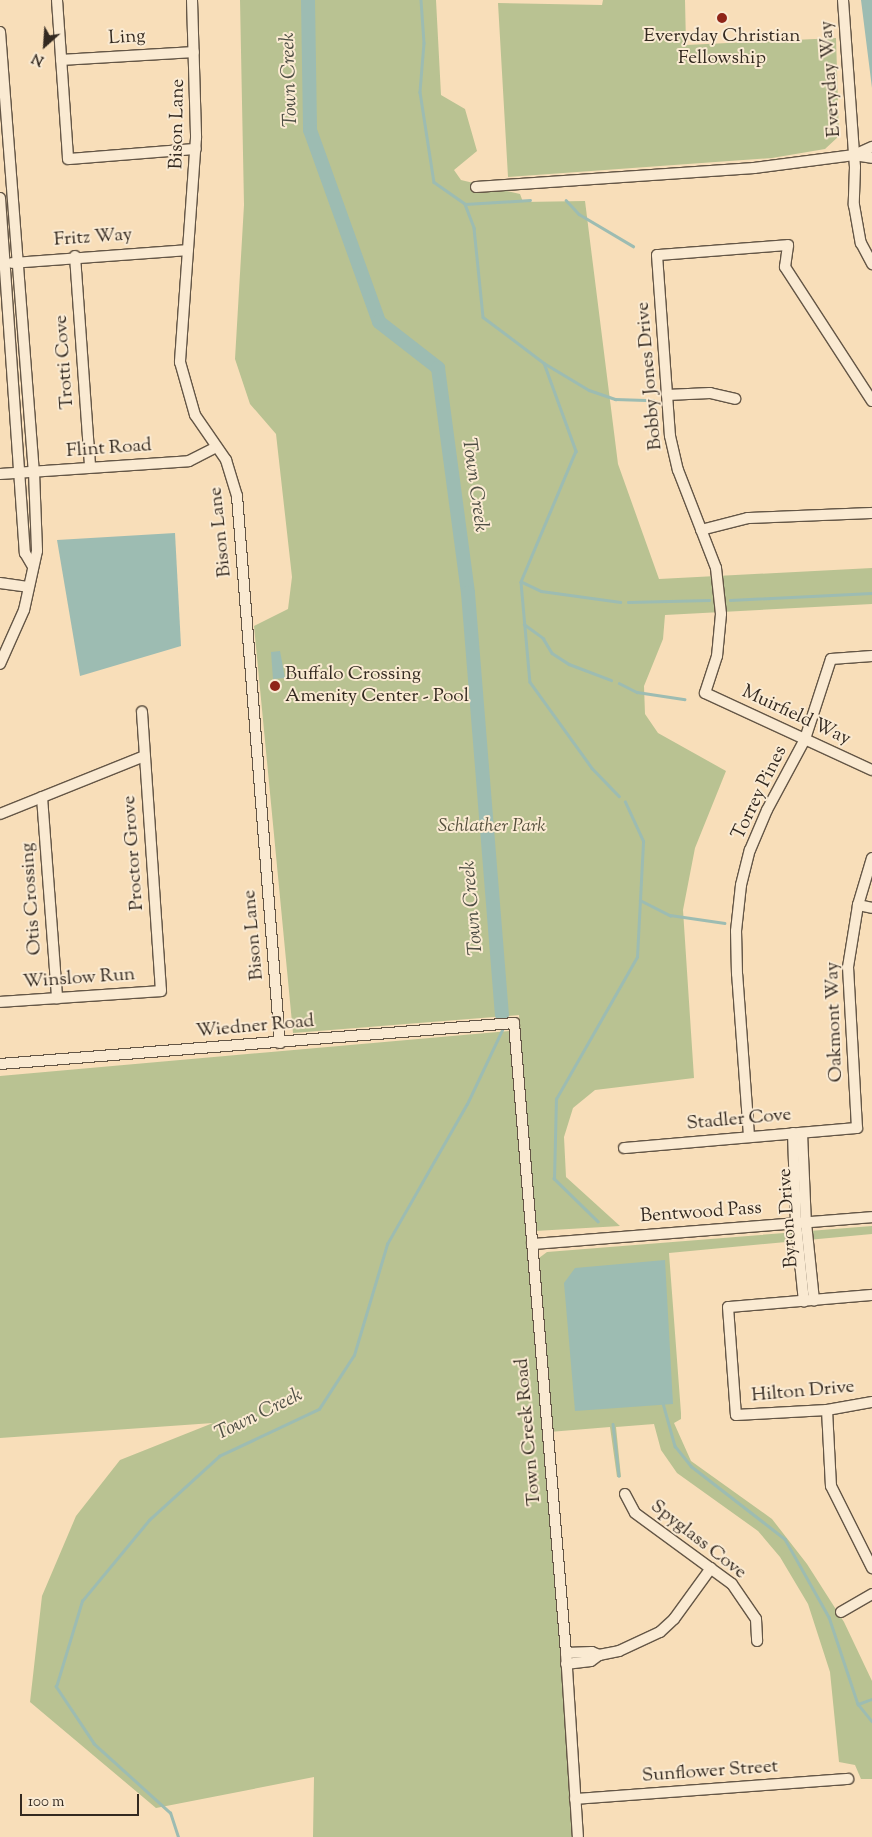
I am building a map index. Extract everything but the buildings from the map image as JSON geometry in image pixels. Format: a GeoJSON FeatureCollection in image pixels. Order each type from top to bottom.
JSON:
{"type":"FeatureCollection","features":[{"type":"Feature","properties":{"kind":"street"},"geometry":{"type":"LineString","coordinates":[[57,0],[68,158],[196,149]]}},
{"type":"Feature","properties":{"kind":"street","name":"Bison Lane"},"geometry":{"type":"LineString","coordinates":[[192,0],[196,149],[180,362],[195,415],[231,472],[237,496],[280,1043]]}},
{"type":"Feature","properties":{"kind":"street","name":"Everyday Way"},"geometry":{"type":"LineString","coordinates":[[843,0],[854,155],[854,205],[861,243],[872,264]]}},
{"type":"Feature","properties":{"kind":"street"},"geometry":{"type":"LineString","coordinates":[[0,32],[34,472],[37,551],[32,565],[24,610],[0,664]]}},
{"type":"Feature","properties":{"kind":"street","name":"Ling"},"geometry":{"type":"LineString","coordinates":[[61,60],[194,52]]}},
{"type":"Feature","properties":{"kind":"street"},"geometry":{"type":"LineString","coordinates":[[476,187],[754,168],[854,155],[872,147]]}},
{"type":"Feature","properties":{"kind":"street"},"geometry":{"type":"LineString","coordinates":[[854,155],[872,158]]}},
{"type":"Feature","properties":{"kind":"street"},"geometry":{"type":"LineString","coordinates":[[0,198],[2,263],[21,473],[25,553],[32,565]]}},
{"type":"Feature","properties":{"kind":"street","name":"Bobby Jones Drive"},"geometry":{"type":"LineString","coordinates":[[705,693],[717,656],[721,614],[716,568],[678,470],[670,436],[656,255],[788,245],[786,267],[871,398]]}},
{"type":"Feature","properties":{"kind":"street","name":"Fritz Way"},"geometry":{"type":"LineString","coordinates":[[2,263],[75,256],[188,250]]}},
{"type":"Feature","properties":{"kind":"street","name":"Trotti Cove"},"geometry":{"type":"LineString","coordinates":[[75,256],[90,466]]}},
{"type":"Feature","properties":{"kind":"street"},"geometry":{"type":"LineString","coordinates":[[667,395],[710,393],[735,399]]}},
{"type":"Feature","properties":{"kind":"street","name":"Flint Road"},"geometry":{"type":"LineString","coordinates":[[0,474],[90,466],[189,461],[216,447]]}},
{"type":"Feature","properties":{"kind":"street"},"geometry":{"type":"LineString","coordinates":[[701,530],[748,518],[872,513]]}},
{"type":"Feature","properties":{"kind":"street"},"geometry":{"type":"LineString","coordinates":[[0,583],[28,587]]}},
{"type":"Feature","properties":{"kind":"street","name":"Torrey Pines"},"geometry":{"type":"LineString","coordinates":[[749,1136],[737,974],[736,931],[741,885],[750,850],[767,810],[805,739],[831,659],[872,656]]}},
{"type":"Feature","properties":{"kind":"street","name":"Muirfield Way"},"geometry":{"type":"LineString","coordinates":[[705,693],[872,770]]}},
{"type":"Feature","properties":{"kind":"street","name":"Proctor Grove"},"geometry":{"type":"LineString","coordinates":[[142,712],[161,991]]}},
{"type":"Feature","properties":{"kind":"street"},"geometry":{"type":"LineString","coordinates":[[0,814],[144,756]]}},
{"type":"Feature","properties":{"kind":"street","name":"Otis Crossing"},"geometry":{"type":"LineString","coordinates":[[42,797],[57,998]]}},
{"type":"Feature","properties":{"kind":"street","name":"Oakmont Way"},"geometry":{"type":"LineString","coordinates":[[857,1128],[848,967],[858,905],[872,858]]}},
{"type":"Feature","properties":{"kind":"street"},"geometry":{"type":"LineString","coordinates":[[858,905],[872,908]]}},
{"type":"Feature","properties":{"kind":"street","name":"Winslow Run"},"geometry":{"type":"LineString","coordinates":[[0,1002],[161,991]]}},
{"type":"Feature","properties":{"kind":"street","name":"Wiedner Road"},"geometry":{"type":"LineString","coordinates":[[0,1064],[514,1023]]}},
{"type":"Feature","properties":{"kind":"street","name":"Town Creek Road"},"geometry":{"type":"LineString","coordinates":[[514,1023],[566,1659],[578,1837]]}},
{"type":"Feature","properties":{"kind":"street","name":"Stadler Cove"},"geometry":{"type":"LineString","coordinates":[[624,1148],[857,1128]]}},
{"type":"Feature","properties":{"kind":"street","name":"Byron Drive"},"geometry":{"type":"LineString","coordinates":[[797,1133],[801,1223],[809,1301]]}},
{"type":"Feature","properties":{"kind":"street","name":"Bentwood Pass"},"geometry":{"type":"LineString","coordinates":[[532,1244],[872,1217]]}},
{"type":"Feature","properties":{"kind":"street"},"geometry":{"type":"LineString","coordinates":[[809,1301],[872,1295]]}},
{"type":"Feature","properties":{"kind":"street","name":"Hilton Drive"},"geometry":{"type":"LineString","coordinates":[[809,1301],[728,1307],[736,1415],[827,1410],[872,1402]]}},
{"type":"Feature","properties":{"kind":"street"},"geometry":{"type":"LineString","coordinates":[[827,1410],[831,1486],[872,1568]]}},
{"type":"Feature","properties":{"kind":"street","name":"Spyglass Cove"},"geometry":{"type":"LineString","coordinates":[[625,1494],[635,1514],[732,1584],[756,1619],[757,1641]]}},
{"type":"Feature","properties":{"kind":"street"},"geometry":{"type":"LineString","coordinates":[[566,1659],[591,1661],[599,1655],[626,1648],[660,1632],[674,1619],[711,1568]]}},
{"type":"Feature","properties":{"kind":"street"},"geometry":{"type":"LineString","coordinates":[[841,1612],[872,1594]]}},
{"type":"Feature","properties":{"kind":"street","name":"Sunflower Street"},"geometry":{"type":"LineString","coordinates":[[575,1799],[848,1779]]}},
{"type":"Feature","properties":{"kind":"green space","name":"Schlather Park"},"geometry":{"type":"Polygon","coordinates":[[[240,0],[436,0],[441,95],[465,109],[477,151],[454,170],[461,180],[520,194],[523,202],[585,201],[618,464],[659,579],[872,568],[872,604],[665,615],[663,639],[644,686],[645,714],[658,733],[726,771],[695,848],[683,910],[694,1078],[595,1090],[573,1108],[564,1137],[566,1177],[620,1226],[535,1231],[519,1015],[293,1033],[254,626],[288,609],[292,577],[276,434],[250,404],[235,359],[244,205],[240,0]]]}},
{"type":"Feature","properties":{"kind":"green space"},"geometry":{"type":"Polygon","coordinates":[[[603,0],[685,0],[686,45],[836,38],[839,136],[825,149],[772,158],[508,177],[498,3],[602,5],[603,0]]]}},
{"type":"Feature","properties":{"kind":"green space"},"geometry":{"type":"Polygon","coordinates":[[[509,1031],[578,1837],[313,1837],[314,1777],[156,1808],[30,1702],[42,1596],[76,1516],[120,1460],[213,1423],[0,1438],[0,1076],[509,1031]]]}},
{"type":"Feature","properties":{"kind":"green space"},"geometry":{"type":"Polygon","coordinates":[[[872,1226],[872,1234],[669,1253],[681,1413],[681,1419],[674,1423],[691,1461],[772,1519],[807,1564],[844,1622],[872,1681],[872,1779],[861,1779],[855,1765],[839,1762],[830,1672],[808,1604],[780,1557],[758,1531],[677,1473],[661,1450],[654,1424],[616,1427],[621,1477],[617,1477],[610,1427],[549,1432],[539,1258],[547,1252],[872,1226]]]}},
{"type":"Feature","properties":{"kind":"water"},"geometry":{"type":"Polygon","coordinates":[[[861,0],[872,0],[872,88],[861,0]]]}},
{"type":"Feature","properties":{"kind":"water"},"geometry":{"type":"Polygon","coordinates":[[[175,533],[181,646],[80,676],[57,540],[175,533]]]}},
{"type":"Feature","properties":{"kind":"water"},"geometry":{"type":"Polygon","coordinates":[[[280,651],[285,678],[273,679],[271,652],[280,651]]]}},
{"type":"Feature","properties":{"kind":"water"},"geometry":{"type":"Polygon","coordinates":[[[665,1260],[673,1404],[575,1411],[564,1283],[575,1268],[665,1260]]]}},
{"type":"Feature","properties":{"kind":"waterway","name":"Town Creek"},"geometry":{"type":"LineString","coordinates":[[308,0],[310,130],[379,322],[438,368],[468,593],[502,1015]]}},
{"type":"Feature","properties":{"kind":"waterway"},"geometry":{"type":"LineString","coordinates":[[421,0],[424,43],[420,92],[434,182],[465,204],[474,228],[483,317],[544,363],[576,451],[521,582],[530,682],[592,768],[619,796]]}},
{"type":"Feature","properties":{"kind":"waterway"},"geometry":{"type":"LineString","coordinates":[[465,204],[530,200]]}},
{"type":"Feature","properties":{"kind":"waterway"},"geometry":{"type":"LineString","coordinates":[[566,200],[579,214],[633,246]]}},
{"type":"Feature","properties":{"kind":"waterway"},"geometry":{"type":"LineString","coordinates":[[544,363],[589,390],[615,399],[653,400]]}},
{"type":"Feature","properties":{"kind":"waterway"},"geometry":{"type":"LineString","coordinates":[[522,582],[541,591],[620,602]]}},
{"type":"Feature","properties":{"kind":"waterway"},"geometry":{"type":"LineString","coordinates":[[730,600],[872,593]]}},
{"type":"Feature","properties":{"kind":"waterway"},"geometry":{"type":"LineString","coordinates":[[628,602],[709,600]]}},
{"type":"Feature","properties":{"kind":"waterway"},"geometry":{"type":"LineString","coordinates":[[524,624],[543,638],[552,653],[569,664],[611,680]]}},
{"type":"Feature","properties":{"kind":"waterway"},"geometry":{"type":"LineString","coordinates":[[619,683],[637,692],[684,699]]}},
{"type":"Feature","properties":{"kind":"waterway"},"geometry":{"type":"LineString","coordinates":[[598,1222],[554,1179],[556,1099],[637,957],[643,841],[625,802]]}},
{"type":"Feature","properties":{"kind":"waterway"},"geometry":{"type":"LineString","coordinates":[[640,900],[670,915],[724,923]]}},
{"type":"Feature","properties":{"kind":"waterway","name":"Town Creek"},"geometry":{"type":"LineString","coordinates":[[178,1837],[170,1813],[94,1744],[56,1687],[82,1601],[149,1520],[219,1456],[319,1409],[354,1355],[387,1244],[467,1104],[502,1030]]}},
{"type":"Feature","properties":{"kind":"waterway"},"geometry":{"type":"LineString","coordinates":[[663,1403],[675,1446],[691,1466],[785,1539],[829,1617],[858,1704],[872,1721]]}},
{"type":"Feature","properties":{"kind":"waterway"},"geometry":{"type":"LineString","coordinates":[[613,1424],[619,1476]]}},
{"type":"Feature","properties":{"kind":"waterway"},"geometry":{"type":"LineString","coordinates":[[858,1704],[872,1699]]}},
{"type":"Feature","properties":{"kind":"place","name":"Everyday Christian Fellowship"},"geometry":{"type":"Point","coordinates":[722,18]}},
{"type":"Feature","properties":{"kind":"place","name":"Buffalo Crossing Amenity Center - Pool"},"geometry":{"type":"Point","coordinates":[275,686]}}]}
